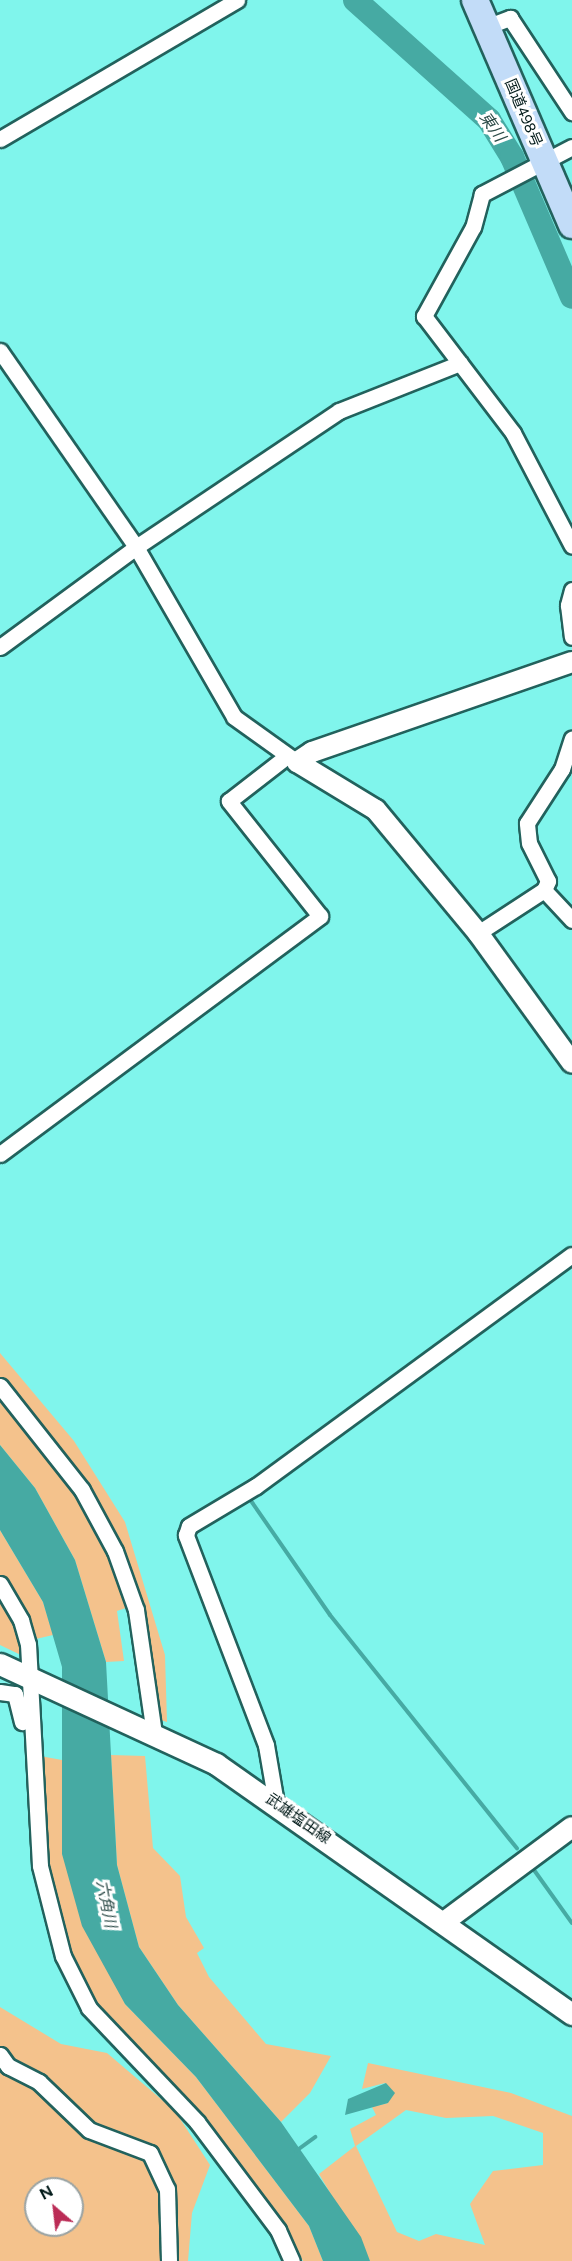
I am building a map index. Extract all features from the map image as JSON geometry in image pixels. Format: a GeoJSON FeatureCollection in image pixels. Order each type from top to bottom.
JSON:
{"type":"FeatureCollection","features":[{"type":"Feature","properties":{"kind":"highway","name":"国道498号"},"geometry":{"type":"LineString","coordinates":[[475,0],[538,165],[572,225]]}},
{"type":"Feature","properties":{"kind":"main road","name":"武雄塩田線"},"geometry":{"type":"LineString","coordinates":[[0,1664],[216,1764],[276,1803],[572,2014]]}},
{"type":"Feature","properties":{"kind":"street"},"geometry":{"type":"LineString","coordinates":[[0,139],[237,0]]}},
{"type":"Feature","properties":{"kind":"street"},"geometry":{"type":"LineString","coordinates":[[486,27],[510,18],[572,112]]}},
{"type":"Feature","properties":{"kind":"street"},"geometry":{"type":"LineString","coordinates":[[572,147],[500,182],[482,194],[455,264],[425,306],[430,326],[460,363],[541,478],[572,546]]}},
{"type":"Feature","properties":{"kind":"street"},"geometry":{"type":"LineString","coordinates":[[0,351],[136,548],[234,717],[292,759],[376,810],[478,933],[572,1063]]}},
{"type":"Feature","properties":{"kind":"street"},"geometry":{"type":"LineString","coordinates":[[0,647],[136,548],[339,411],[460,363]]}},
{"type":"Feature","properties":{"kind":"street"},"geometry":{"type":"LineString","coordinates":[[572,590],[568,605],[572,637]]}},
{"type":"Feature","properties":{"kind":"street"},"geometry":{"type":"LineString","coordinates":[[0,1154],[320,916],[229,801],[292,759],[572,662]]}},
{"type":"Feature","properties":{"kind":"street"},"geometry":{"type":"LineString","coordinates":[[478,933],[544,890],[548,880],[529,843],[527,823],[562,769],[572,740]]}},
{"type":"Feature","properties":{"kind":"street"},"geometry":{"type":"LineString","coordinates":[[544,890],[572,920]]}},
{"type":"Feature","properties":{"kind":"street"},"geometry":{"type":"LineString","coordinates":[[276,1803],[266,1745],[186,1535],[189,1526],[256,1486],[572,1255]]}},
{"type":"Feature","properties":{"kind":"street"},"geometry":{"type":"LineString","coordinates":[[0,1386],[82,1490],[115,1551],[136,1610],[151,1733]]}},
{"type":"Feature","properties":{"kind":"street"},"geometry":{"type":"LineString","coordinates":[[0,1584],[21,1620],[33,1679],[30,1735],[40,1866],[73,1977],[96,2016],[197,2122],[278,2230],[292,2261]]}},
{"type":"Feature","properties":{"kind":"street"},"geometry":{"type":"LineString","coordinates":[[0,1692],[15,1694],[30,1735]]}},
{"type":"Feature","properties":{"kind":"street"},"geometry":{"type":"LineString","coordinates":[[444,1923],[572,1827]]}},
{"type":"Feature","properties":{"kind":"street"},"geometry":{"type":"LineString","coordinates":[[0,2055],[8,2067],[39,2082],[89,2130],[150,2153],[168,2198],[169,2261]]}},
{"type":"Feature","properties":{"kind":"shaded area"},"geometry":{"type":"Polygon","coordinates":[[[0,1353],[74,1441],[125,1522],[165,1655],[167,1722],[157,1719],[140,1603],[117,1611],[124,1661],[106,1662],[75,1560],[35,1488],[0,1445],[0,1353]]]}},
{"type":"Feature","properties":{"kind":"shaded area"},"geometry":{"type":"Polygon","coordinates":[[[0,1530],[43,1602],[53,1635],[23,1642],[23,1656],[0,1645],[0,1530]]]}},
{"type":"Feature","properties":{"kind":"shaded area"},"geometry":{"type":"Polygon","coordinates":[[[111,1755],[145,1756],[153,1848],[180,1876],[186,1917],[204,1948],[197,1953],[209,1977],[266,2044],[331,2056],[310,2093],[281,2122],[178,2005],[139,1947],[117,1865],[111,1755]]]}},
{"type":"Feature","properties":{"kind":"shaded area"},"geometry":{"type":"Polygon","coordinates":[[[40,1756],[62,1760],[62,1854],[125,2004],[196,2077],[309,2226],[323,2261],[303,2261],[283,2225],[165,2075],[101,2012],[71,1960],[44,1863],[40,1756]]]}},
{"type":"Feature","properties":{"kind":"shaded area"},"geometry":{"type":"Polygon","coordinates":[[[0,2007],[61,2044],[107,2053],[175,2111],[210,2165],[192,2213],[188,2261],[0,2261],[0,2007]]]}},
{"type":"Feature","properties":{"kind":"shaded area"},"geometry":{"type":"Polygon","coordinates":[[[368,2063],[511,2093],[572,2116],[572,2261],[370,2261],[319,2174],[355,2146],[350,2129],[376,2115],[372,2107],[388,2103],[385,2083],[362,2089],[368,2063]],[[406,2110],[356,2146],[397,2232],[419,2241],[436,2234],[485,2245],[470,2204],[493,2171],[543,2165],[543,2133],[493,2116],[446,2118],[406,2110]]]}},
{"type":"Feature","properties":{"kind":"water","name":"六角川"},"geometry":{"type":"Polygon","coordinates":[[[0,1445],[35,1488],[75,1560],[106,1662],[117,1865],[139,1947],[178,2005],[281,2122],[361,2237],[370,2261],[323,2261],[309,2226],[196,2077],[125,2004],[82,1926],[62,1854],[62,1667],[43,1602],[0,1530],[0,1445]]]}},
{"type":"Feature","properties":{"kind":"water"},"geometry":{"type":"Polygon","coordinates":[[[386,2083],[395,2093],[388,2103],[345,2115],[348,2099],[386,2083]]]}},
{"type":"Feature","properties":{"kind":"waterway","name":"東川"},"geometry":{"type":"LineString","coordinates":[[355,0],[489,120],[512,157],[572,297]]}},
{"type":"Feature","properties":{"kind":"waterway"},"geometry":{"type":"LineString","coordinates":[[249,1498],[330,1615],[517,1848]]}},
{"type":"Feature","properties":{"kind":"waterway"},"geometry":{"type":"LineString","coordinates":[[534,1870],[572,1923]]}},
{"type":"Feature","properties":{"kind":"waterway"},"geometry":{"type":"LineString","coordinates":[[296,2151],[315,2137]]}}]}
